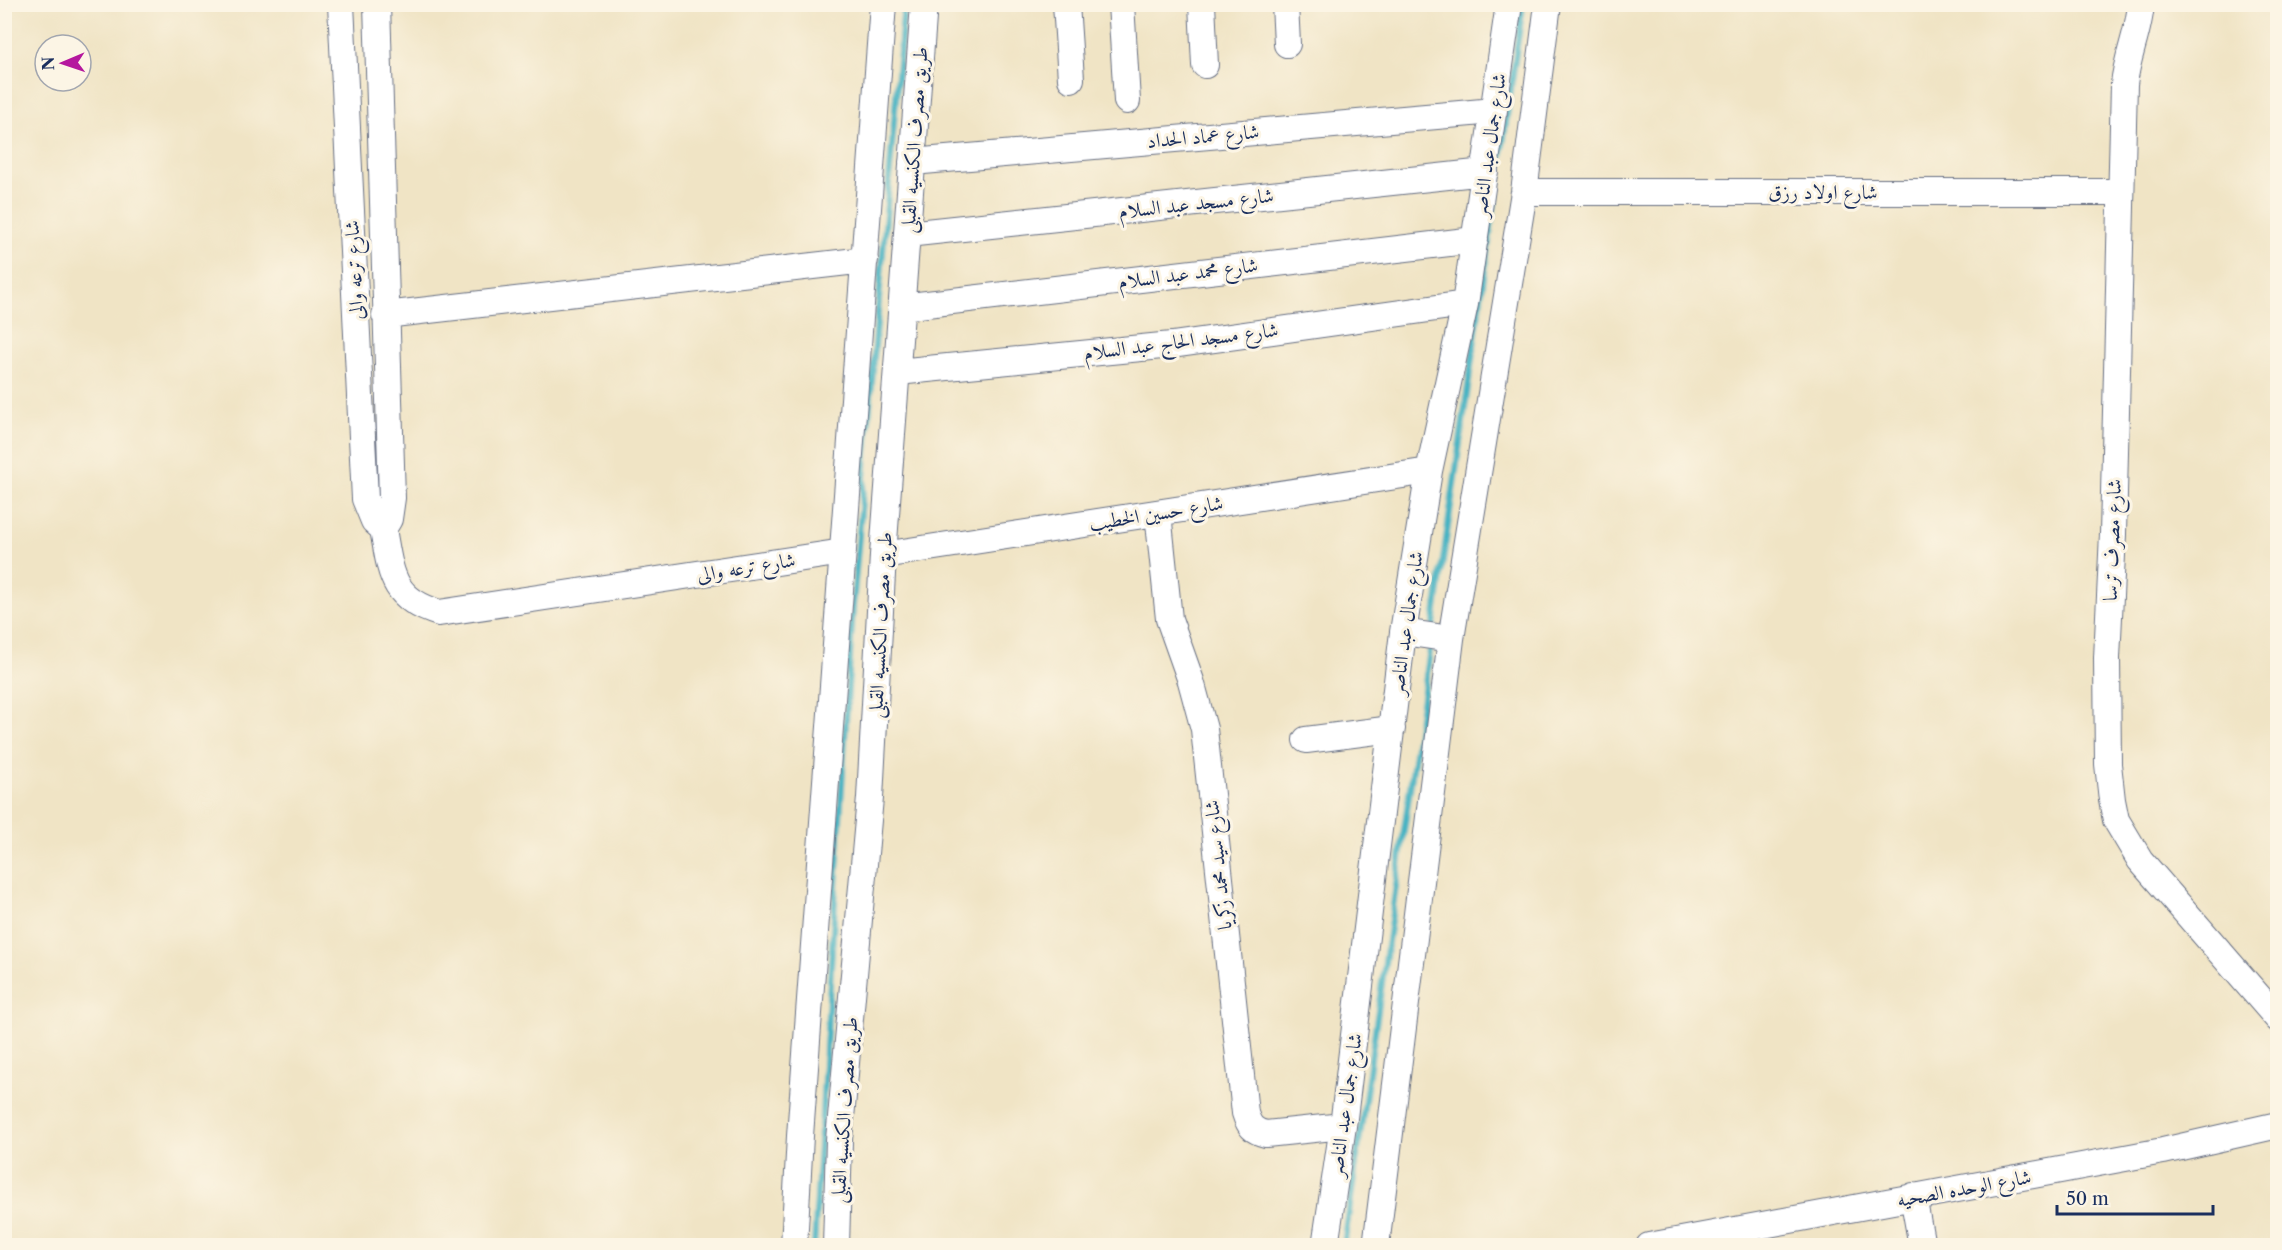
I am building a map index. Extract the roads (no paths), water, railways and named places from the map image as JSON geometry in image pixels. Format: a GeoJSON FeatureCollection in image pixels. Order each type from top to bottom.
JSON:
{"type":"FeatureCollection","features":[{"type":"Feature","properties":{"kind":"street","name":"شارع ترعه والى"},"geometry":{"type":"LineString","coordinates":[[341,4],[365,499],[374,521],[383,528]]}},
{"type":"Feature","properties":{"kind":"street","name":"شارع ترعه والى"},"geometry":{"type":"LineString","coordinates":[[377,4],[392,498],[388,519],[383,528],[391,573],[401,592],[418,607],[440,613],[843,552]]}},
{"type":"Feature","properties":{"kind":"street","name":"طريق مصرف الكنسيه القبلى"},"geometry":{"type":"LineString","coordinates":[[794,1245],[883,4]]}},
{"type":"Feature","properties":{"kind":"street","name":"طريق مصرف الكنسيه القبلى"},"geometry":{"type":"LineString","coordinates":[[836,1245],[839,1140],[870,798],[883,555],[924,4]]}},
{"type":"Feature","properties":{"kind":"street"},"geometry":{"type":"LineString","coordinates":[[1066,4],[1071,79]]}},
{"type":"Feature","properties":{"kind":"street"},"geometry":{"type":"LineString","coordinates":[[1121,4],[1127,100]]}},
{"type":"Feature","properties":{"kind":"street"},"geometry":{"type":"LineString","coordinates":[[1202,4],[1205,65]]}},
{"type":"Feature","properties":{"kind":"street"},"geometry":{"type":"LineString","coordinates":[[1285,4],[1287,44]]}},
{"type":"Feature","properties":{"kind":"street","name":"شارع جمال عبد الناصر"},"geometry":{"type":"LineString","coordinates":[[1325,1245],[1343,1126],[1392,729],[1408,633],[1429,471],[1465,304],[1509,4]]}},
{"type":"Feature","properties":{"kind":"street","name":"شارع جمال عبد الناصر"},"geometry":{"type":"LineString","coordinates":[[1376,1245],[1446,638],[1524,192],[1548,4]]}},
{"type":"Feature","properties":{"kind":"street","name":"شارع مصرف ترسا"},"geometry":{"type":"LineString","coordinates":[[2141,4],[2140,19],[2126,60],[2124,84],[2114,534],[2108,658],[2108,764],[2112,800],[2116,820],[2140,860],[2277,1019]]}},
{"type":"Feature","properties":{"kind":"street","name":"شارع عماد الحداد"},"geometry":{"type":"LineString","coordinates":[[872,178],[911,169],[1494,111]]}},
{"type":"Feature","properties":{"kind":"street","name":"شارع مسجد عبد السلام"},"geometry":{"type":"LineString","coordinates":[[907,234],[1485,171]]}},
{"type":"Feature","properties":{"kind":"street","name":"شارع اولاد رزق"},"geometry":{"type":"LineString","coordinates":[[1524,192],[2121,192]]}},
{"type":"Feature","properties":{"kind":"street","name":"شارع محمد عبد السلام"},"geometry":{"type":"LineString","coordinates":[[902,307],[1475,240]]}},
{"type":"Feature","properties":{"kind":"street"},"geometry":{"type":"LineString","coordinates":[[385,315],[865,260]]}},
{"type":"Feature","properties":{"kind":"street","name":"شارع مسجد الحاج عبد السلام"},"geometry":{"type":"LineString","coordinates":[[897,372],[1172,345],[1465,304]]}},
{"type":"Feature","properties":{"kind":"street","name":"شارع حسين الخطيب"},"geometry":{"type":"LineString","coordinates":[[883,555],[1429,471]]}},
{"type":"Feature","properties":{"kind":"street","name":"شارع سيد محمد زكريا"},"geometry":{"type":"LineString","coordinates":[[1158,513],[1168,619],[1191,681],[1204,729],[1248,1124],[1256,1131],[1266,1134],[1343,1126]]}},
{"type":"Feature","properties":{"kind":"street"},"geometry":{"type":"LineString","coordinates":[[1408,633],[1446,638]]}},
{"type":"Feature","properties":{"kind":"street"},"geometry":{"type":"LineString","coordinates":[[1306,740],[1392,729]]}},
{"type":"Feature","properties":{"kind":"street","name":"شارع الوحده الصحيه"},"geometry":{"type":"LineString","coordinates":[[1649,1245],[2163,1151],[2277,1125]]}},
{"type":"Feature","properties":{"kind":"street"},"geometry":{"type":"LineString","coordinates":[[1914,1196],[1922,1245]]}},
{"type":"Feature","properties":{"kind":"waterway"},"geometry":{"type":"LineString","coordinates":[[814,1246],[853,605],[904,4]]}},
{"type":"Feature","properties":{"kind":"waterway"},"geometry":{"type":"LineString","coordinates":[[1433,630],[1523,4]]}},
{"type":"Feature","properties":{"kind":"waterway"},"geometry":{"type":"LineString","coordinates":[[1344,1246],[1431,643]]}}]}
